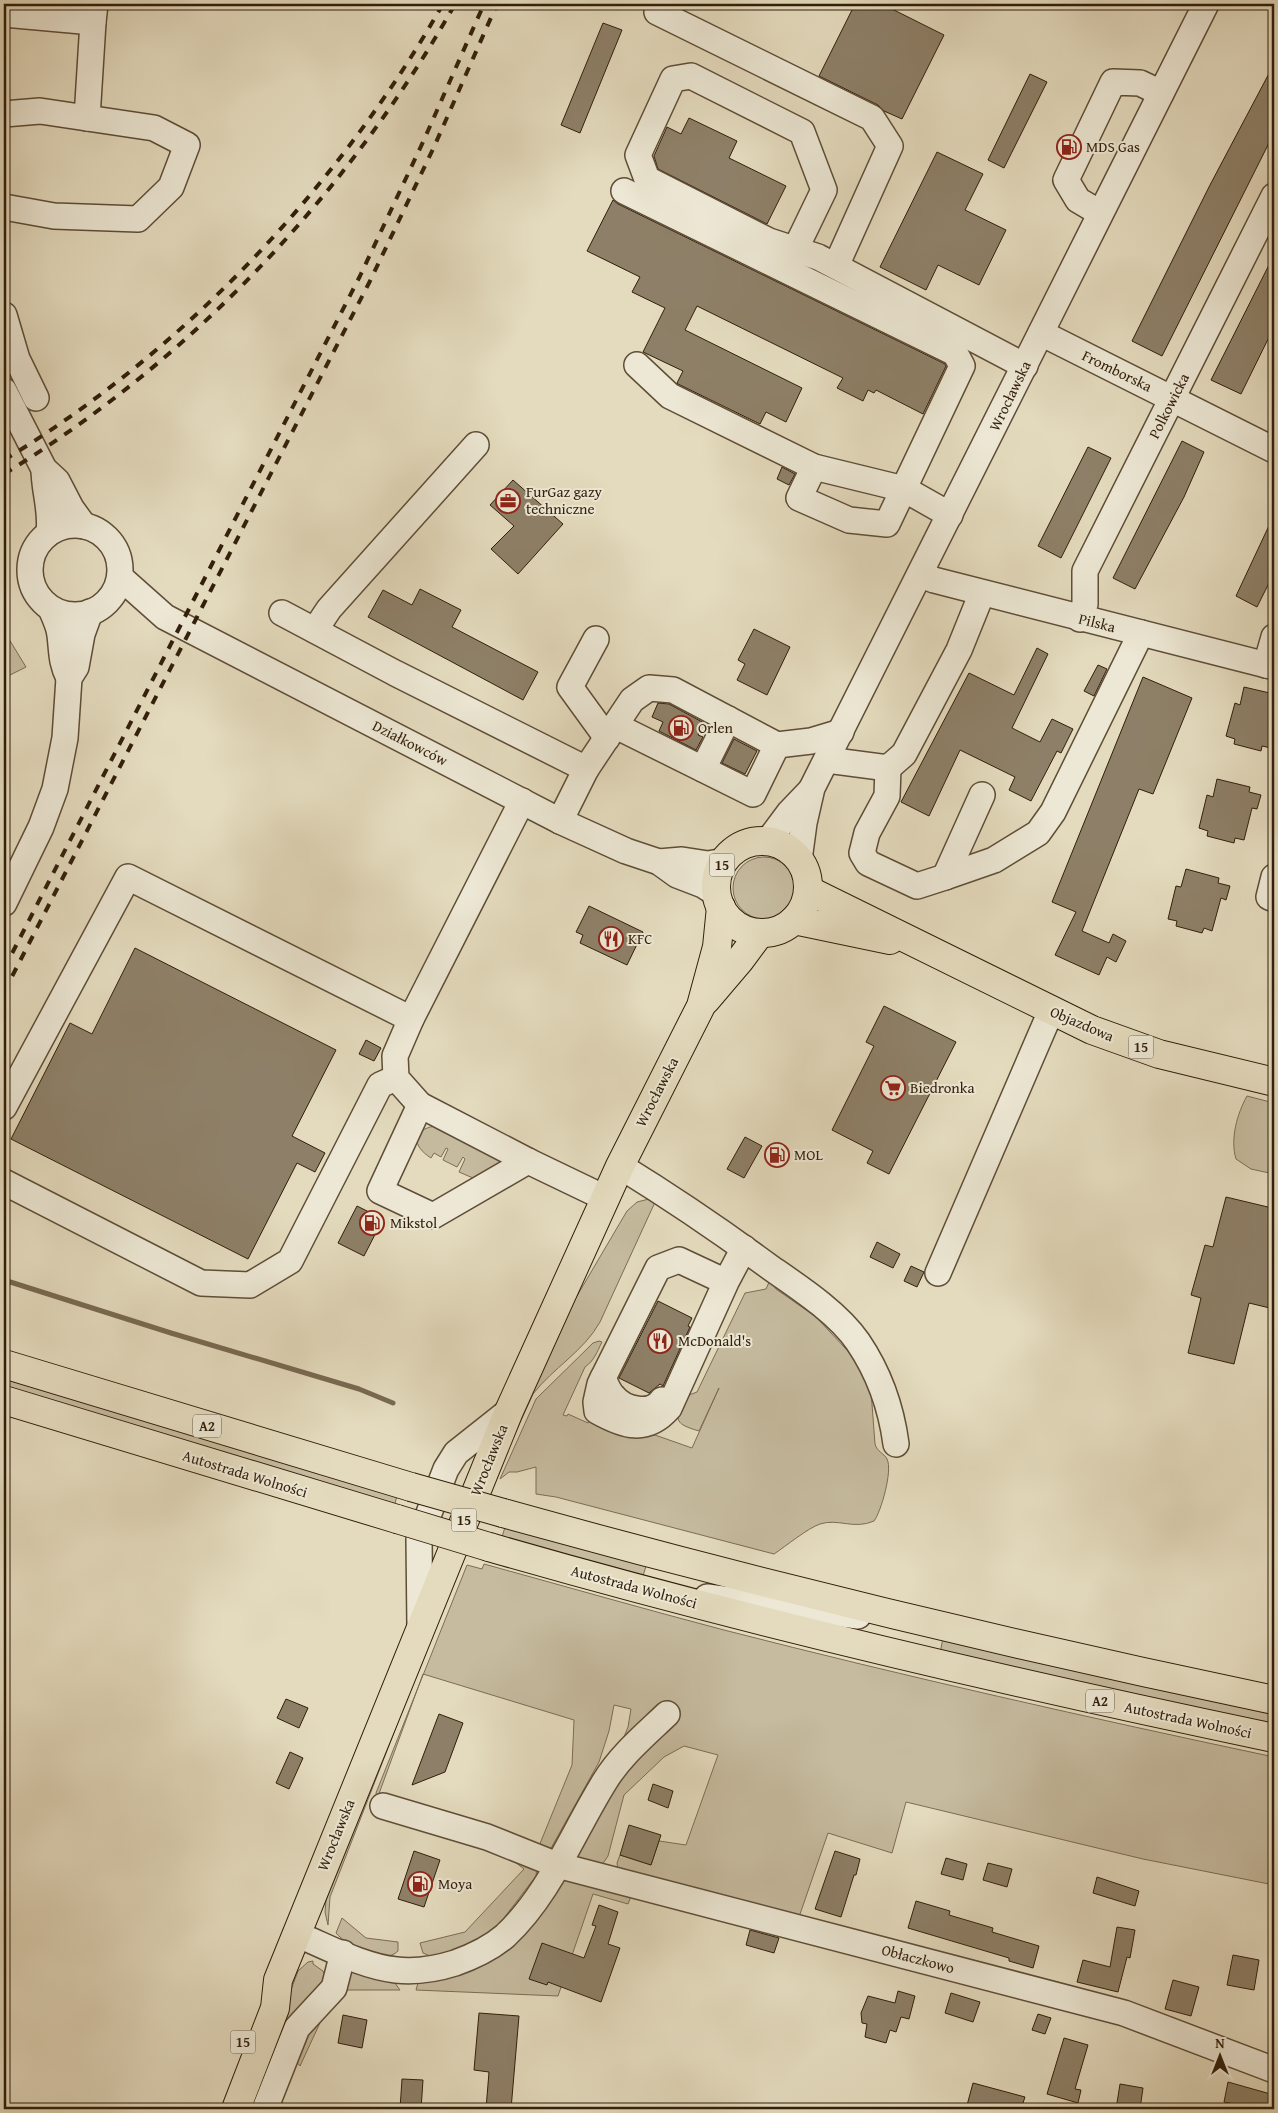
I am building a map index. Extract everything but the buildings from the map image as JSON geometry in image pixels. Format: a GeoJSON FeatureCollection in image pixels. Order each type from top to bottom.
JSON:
{"type":"FeatureCollection","features":[{"type":"Feature","properties":{"kind":"main road"},"geometry":{"type":"LineString","coordinates":[[719,901],[728,917],[737,926],[748,931],[760,933],[778,930],[794,920],[806,901],[808,890],[806,874],[800,860],[786,848],[768,841]]}},
{"type":"Feature","properties":{"kind":"main road","name":"15"},"geometry":{"type":"LineString","coordinates":[[719,901],[717,880],[720,867],[730,855],[742,846],[768,841]]}},
{"type":"Feature","properties":{"kind":"main road","name":"Objazdowa"},"geometry":{"type":"LineString","coordinates":[[808,890],[1092,1030],[1160,1054],[1274,1082]]}},
{"type":"Feature","properties":{"kind":"main road","name":"Wrocławska"},"geometry":{"type":"LineString","coordinates":[[236,2109],[275,2008],[278,1980],[509,1411],[620,1166],[701,1006],[717,947],[719,901]]}},
{"type":"Feature","properties":{"kind":"main road","name":"Objazdowa"},"geometry":{"type":"LineString","coordinates":[[794,920],[928,948]]}},
{"type":"Feature","properties":{"kind":"main road","name":"Wrocławska"},"geometry":{"type":"LineString","coordinates":[[701,1006],[760,933]]}},
{"type":"Feature","properties":{"kind":"main road","name":"A2"},"geometry":{"type":"LineString","coordinates":[[4,1364],[411,1487],[654,1554],[940,1626],[1274,1700]]}},
{"type":"Feature","properties":{"kind":"main road","name":"Autostrada Wolności"},"geometry":{"type":"LineString","coordinates":[[4,1400],[397,1520],[639,1588],[926,1662],[1274,1738]]}},
{"type":"Feature","properties":{"kind":"main road","name":"Wrocławska"},"geometry":{"type":"LineString","coordinates":[[216,2109],[259,2004],[278,1980]]}},
{"type":"Feature","properties":{"kind":"street","name":"Wrocławska"},"geometry":{"type":"LineString","coordinates":[[800,860],[804,824],[812,788],[921,575],[1206,4]]}},
{"type":"Feature","properties":{"kind":"street"},"geometry":{"type":"LineString","coordinates":[[657,12],[872,118],[890,146],[836,266]]}},
{"type":"Feature","properties":{"kind":"street"},"geometry":{"type":"LineString","coordinates":[[4,14],[94,13],[87,118]]}},
{"type":"Feature","properties":{"kind":"street"},"geometry":{"type":"LineString","coordinates":[[795,250],[824,190],[802,132],[691,76],[673,79],[638,155],[647,179],[769,241],[795,250],[818,257],[1025,366]]}},
{"type":"Feature","properties":{"kind":"street"},"geometry":{"type":"LineString","coordinates":[[1100,214],[1078,200],[1066,180],[1113,82],[1140,83],[1161,93]]}},
{"type":"Feature","properties":{"kind":"street"},"geometry":{"type":"LineString","coordinates":[[4,114],[40,111],[154,128],[187,145],[171,187],[138,219],[54,216],[4,207]]}},
{"type":"Feature","properties":{"kind":"street"},"geometry":{"type":"LineString","coordinates":[[624,191],[955,353],[962,366],[887,524],[849,520],[800,498],[814,467]]}},
{"type":"Feature","properties":{"kind":"street","name":"Polkowicka"},"geometry":{"type":"LineString","coordinates":[[1080,619],[1085,604],[1085,571],[1274,196]]}},
{"type":"Feature","properties":{"kind":"street"},"geometry":{"type":"LineString","coordinates":[[4,315],[17,359],[36,398]]}},
{"type":"Feature","properties":{"kind":"street","name":"Fromborska"},"geometry":{"type":"LineString","coordinates":[[1041,334],[1274,450]]}},
{"type":"Feature","properties":{"kind":"street"},"geometry":{"type":"LineString","coordinates":[[637,365],[670,396],[814,467],[904,489],[950,515]]}},
{"type":"Feature","properties":{"kind":"street"},"geometry":{"type":"LineString","coordinates":[[4,391],[44,469],[57,481],[71,508],[84,526]]}},
{"type":"Feature","properties":{"kind":"street"},"geometry":{"type":"LineString","coordinates":[[314,630],[329,609],[476,445]]}},
{"type":"Feature","properties":{"kind":"street"},"geometry":{"type":"LineString","coordinates":[[44,469],[45,488],[50,508],[49,532]]}},
{"type":"Feature","properties":{"kind":"street"},"geometry":{"type":"LineString","coordinates":[[4,903],[41,827],[55,789],[65,738],[69,678],[76,666],[82,634],[98,608],[115,591],[120,577],[120,563],[115,548],[106,536],[93,528],[78,524],[63,526],[49,532],[38,543],[31,556],[29,572],[32,587],[40,599],[51,609],[65,614],[80,615],[98,608]]}},
{"type":"Feature","properties":{"kind":"street","name":"Pilska"},"geometry":{"type":"LineString","coordinates":[[921,575],[1080,619],[1270,666]]}},
{"type":"Feature","properties":{"kind":"street","name":"Działkowców"},"geometry":{"type":"LineString","coordinates":[[120,577],[165,617],[560,821],[626,851],[659,862],[678,875],[703,886],[719,901]]}},
{"type":"Feature","properties":{"kind":"street"},"geometry":{"type":"LineString","coordinates":[[982,593],[959,650],[904,754],[888,768],[887,796],[867,833],[862,853],[868,863],[917,886],[994,860],[1038,832],[1054,812],[1141,634]]}},
{"type":"Feature","properties":{"kind":"street","name":"Działkowców"},"geometry":{"type":"LineString","coordinates":[[98,608],[165,617]]}},
{"type":"Feature","properties":{"kind":"street"},"geometry":{"type":"LineString","coordinates":[[51,609],[60,634],[63,668],[69,678]]}},
{"type":"Feature","properties":{"kind":"street"},"geometry":{"type":"LineString","coordinates":[[282,613],[586,769]]}},
{"type":"Feature","properties":{"kind":"street"},"geometry":{"type":"LineString","coordinates":[[1270,666],[1274,637]]}},
{"type":"Feature","properties":{"kind":"street"},"geometry":{"type":"LineString","coordinates":[[596,639],[570,687],[612,732],[704,769],[753,794],[777,745]]}},
{"type":"Feature","properties":{"kind":"street"},"geometry":{"type":"LineString","coordinates":[[560,821],[586,769],[632,700],[649,688],[673,690],[777,745],[811,741],[841,732]]}},
{"type":"Feature","properties":{"kind":"street"},"geometry":{"type":"LineString","coordinates":[[704,769],[728,719]]}},
{"type":"Feature","properties":{"kind":"street"},"geometry":{"type":"LineString","coordinates":[[826,760],[888,768]]}},
{"type":"Feature","properties":{"kind":"street","name":"Wrocławska"},"geometry":{"type":"LineString","coordinates":[[768,841],[812,788]]}},
{"type":"Feature","properties":{"kind":"street"},"geometry":{"type":"LineString","coordinates":[[946,877],[982,795]]}},
{"type":"Feature","properties":{"kind":"street"},"geometry":{"type":"LineString","coordinates":[[522,801],[410,1019],[395,1056],[396,1078],[420,1105],[528,1161],[605,1198]]}},
{"type":"Feature","properties":{"kind":"street","name":"Działkowców"},"geometry":{"type":"LineString","coordinates":[[659,862],[682,860],[708,864],[725,861]]}},
{"type":"Feature","properties":{"kind":"street"},"geometry":{"type":"LineString","coordinates":[[4,1108],[128,877],[410,1019]]}},
{"type":"Feature","properties":{"kind":"street"},"geometry":{"type":"LineString","coordinates":[[1274,877],[1269,898],[1274,899]]}},
{"type":"Feature","properties":{"kind":"street"},"geometry":{"type":"LineString","coordinates":[[938,1273],[1051,1011]]}},
{"type":"Feature","properties":{"kind":"street"},"geometry":{"type":"LineString","coordinates":[[4,1182],[201,1283],[250,1285],[290,1261],[380,1084],[396,1078]]}},
{"type":"Feature","properties":{"kind":"street"},"geometry":{"type":"LineString","coordinates":[[420,1105],[380,1191],[433,1216],[528,1161]]}},
{"type":"Feature","properties":{"kind":"street"},"geometry":{"type":"LineString","coordinates":[[620,1166],[696,1213],[744,1248],[819,1304],[857,1341],[876,1372],[883,1388],[894,1426],[896,1444]]}},
{"type":"Feature","properties":{"kind":"street"},"geometry":{"type":"LineString","coordinates":[[726,1282],[679,1260],[658,1268],[603,1378],[596,1402],[597,1411],[630,1426],[640,1425],[657,1419],[669,1408],[726,1282],[744,1248]]}},
{"type":"Feature","properties":{"kind":"street"},"geometry":{"type":"LineString","coordinates":[[420,1628],[419,1539],[446,1469],[456,1453],[509,1411]]}},
{"type":"Feature","properties":{"kind":"street"},"geometry":{"type":"LineString","coordinates":[[654,1554],[926,1662]]}},
{"type":"Feature","properties":{"kind":"street"},"geometry":{"type":"LineString","coordinates":[[639,1588],[940,1626]]}},
{"type":"Feature","properties":{"kind":"street"},"geometry":{"type":"LineString","coordinates":[[296,1934],[380,1967],[410,1971],[445,1966],[473,1956],[504,1936],[534,1902],[606,1779],[623,1757],[666,1714]]}},
{"type":"Feature","properties":{"kind":"street","name":"Obłaczkowo"},"geometry":{"type":"LineString","coordinates":[[382,1806],[487,1837],[556,1865],[1124,2013],[1274,2070]]}},
{"type":"Feature","properties":{"kind":"street"},"geometry":{"type":"LineString","coordinates":[[265,2109],[297,2028],[334,1988],[343,1953]]}},
{"type":"Feature","properties":{"kind":"shaded area"},"geometry":{"type":"Polygon","coordinates":[[[4,631],[26,667],[4,678],[4,631]]]}},
{"type":"Feature","properties":{"kind":"shaded area"},"geometry":{"type":"Polygon","coordinates":[[[764,857],[776,859],[786,866],[793,876],[795,888],[793,900],[786,910],[776,917],[764,919],[752,917],[742,910],[735,900],[733,888],[735,876],[742,866],[752,859],[764,857]]]}},
{"type":"Feature","properties":{"kind":"shaded area"},"geometry":{"type":"Polygon","coordinates":[[[1247,1096],[1274,1103],[1274,1174],[1251,1169],[1236,1159],[1234,1135],[1240,1111],[1247,1096]]]}},
{"type":"Feature","properties":{"kind":"shaded area"},"geometry":{"type":"Polygon","coordinates":[[[435,1126],[501,1160],[503,1165],[473,1178],[459,1172],[465,1159],[463,1157],[457,1167],[443,1160],[448,1149],[446,1148],[441,1157],[434,1153],[431,1158],[420,1148],[417,1139],[422,1131],[435,1126]]]}},
{"type":"Feature","properties":{"kind":"shaded area"},"geometry":{"type":"Polygon","coordinates":[[[649,1199],[656,1200],[600,1322],[586,1342],[533,1394],[492,1484],[564,1318],[627,1211],[637,1202],[649,1199]]]}},
{"type":"Feature","properties":{"kind":"shaded area"},"geometry":{"type":"Polygon","coordinates":[[[770,1280],[776,1289],[816,1317],[859,1363],[871,1391],[875,1444],[877,1449],[886,1457],[888,1464],[885,1491],[880,1509],[874,1521],[860,1524],[833,1522],[820,1524],[803,1533],[774,1554],[556,1497],[536,1494],[536,1467],[509,1472],[500,1479],[536,1399],[593,1343],[599,1341],[602,1342],[593,1359],[585,1367],[563,1415],[567,1416],[568,1414],[588,1423],[590,1417],[634,1437],[655,1435],[692,1448],[719,1388],[699,1431],[681,1424],[678,1412],[681,1398],[697,1392],[745,1293],[766,1289],[770,1280]]]}},
{"type":"Feature","properties":{"kind":"shaded area"},"geometry":{"type":"Polygon","coordinates":[[[4,1377],[397,1496],[394,1507],[4,1387],[4,1377]]]}},
{"type":"Feature","properties":{"kind":"shaded area"},"geometry":{"type":"Polygon","coordinates":[[[506,1524],[647,1563],[642,1579],[501,1540],[506,1524]]]}},
{"type":"Feature","properties":{"kind":"shaded area"},"geometry":{"type":"Polygon","coordinates":[[[458,1563],[460,1563],[330,1897],[328,1925],[325,1912],[326,1900],[458,1563]]]}},
{"type":"Feature","properties":{"kind":"shaded area"},"geometry":{"type":"Polygon","coordinates":[[[484,1564],[694,1622],[930,1681],[1274,1757],[1274,1885],[1143,1859],[906,1802],[892,1853],[828,1833],[799,1917],[618,1870],[617,1863],[620,1855],[651,1865],[659,1841],[686,1845],[718,1755],[684,1746],[664,1757],[624,1795],[608,1856],[602,1865],[578,1861],[574,1849],[639,1751],[680,1714],[668,1700],[620,1747],[628,1727],[631,1709],[614,1705],[609,1731],[599,1762],[550,1850],[537,1851],[572,1765],[574,1720],[423,1674],[467,1565],[482,1569],[484,1564]]]}},
{"type":"Feature","properties":{"kind":"shaded area"},"geometry":{"type":"Polygon","coordinates":[[[943,1638],[1274,1712],[1274,1727],[940,1653],[943,1638]]]}},
{"type":"Feature","properties":{"kind":"shaded area"},"geometry":{"type":"Polygon","coordinates":[[[417,1690],[377,1799],[376,1793],[417,1690]]]}},
{"type":"Feature","properties":{"kind":"shaded area"},"geometry":{"type":"Polygon","coordinates":[[[492,1844],[537,1867],[536,1876],[494,1931],[475,1944],[438,1956],[430,1956],[423,1953],[420,1943],[465,1932],[524,1869],[492,1844]]]}},
{"type":"Feature","properties":{"kind":"shaded area"},"geometry":{"type":"Polygon","coordinates":[[[566,1879],[632,1894],[628,1904],[593,1894],[558,1996],[416,1990],[418,1983],[447,1973],[558,1882],[566,1879]]]}},
{"type":"Feature","properties":{"kind":"shaded area"},"geometry":{"type":"Polygon","coordinates":[[[342,1918],[366,1938],[398,1942],[398,1951],[392,1955],[384,1956],[375,1955],[356,1948],[336,1933],[342,1918]]]}},
{"type":"Feature","properties":{"kind":"shaded area"},"geometry":{"type":"Polygon","coordinates":[[[313,1961],[313,1964],[323,1971],[326,1977],[257,2109],[247,2109],[298,1971],[308,1962],[313,1961]]]}},
{"type":"Feature","properties":{"kind":"shaded area"},"geometry":{"type":"Polygon","coordinates":[[[353,1971],[392,1979],[400,1990],[348,1990],[325,2012],[300,2066],[294,2059],[295,2044],[353,1971]]]}},
{"type":"Feature","properties":{"kind":"waterway"},"geometry":{"type":"LineString","coordinates":[[4,1280],[171,1333],[359,1389],[393,1403]]}},
{"type":"Feature","properties":{"kind":"railway"},"geometry":{"type":"LineString","coordinates":[[4,460],[71,416],[134,368],[195,316],[252,260],[306,200],[356,137],[401,72],[443,4]]}},
{"type":"Feature","properties":{"kind":"railway"},"geometry":{"type":"LineString","coordinates":[[4,474],[73,429],[138,379],[201,325],[260,268],[315,206],[366,142],[413,74],[455,4]]}},
{"type":"Feature","properties":{"kind":"railway"},"geometry":{"type":"LineString","coordinates":[[4,969],[360,276],[423,142],[484,4]]}},
{"type":"Feature","properties":{"kind":"railway"},"geometry":{"type":"LineString","coordinates":[[4,992],[370,281],[434,147],[497,4]]}},
{"type":"Feature","properties":{"kind":"place","name":"MDS Gas"},"geometry":{"type":"Point","coordinates":[1069,147]}},
{"type":"Feature","properties":{"kind":"place","name":"FurGaz gazy techniczne"},"geometry":{"type":"Point","coordinates":[508,501]}},
{"type":"Feature","properties":{"kind":"place","name":"Orlen"},"geometry":{"type":"Point","coordinates":[681,728]}},
{"type":"Feature","properties":{"kind":"place","name":"KFC"},"geometry":{"type":"Point","coordinates":[611,939]}},
{"type":"Feature","properties":{"kind":"place","name":"Biedronka"},"geometry":{"type":"Point","coordinates":[893,1088]}},
{"type":"Feature","properties":{"kind":"place","name":"MOL"},"geometry":{"type":"Point","coordinates":[777,1155]}},
{"type":"Feature","properties":{"kind":"place","name":"Mikstol"},"geometry":{"type":"Point","coordinates":[372,1223]}},
{"type":"Feature","properties":{"kind":"place","name":"McDonald's"},"geometry":{"type":"Point","coordinates":[660,1341]}},
{"type":"Feature","properties":{"kind":"place","name":"Moya"},"geometry":{"type":"Point","coordinates":[420,1884]}}]}
